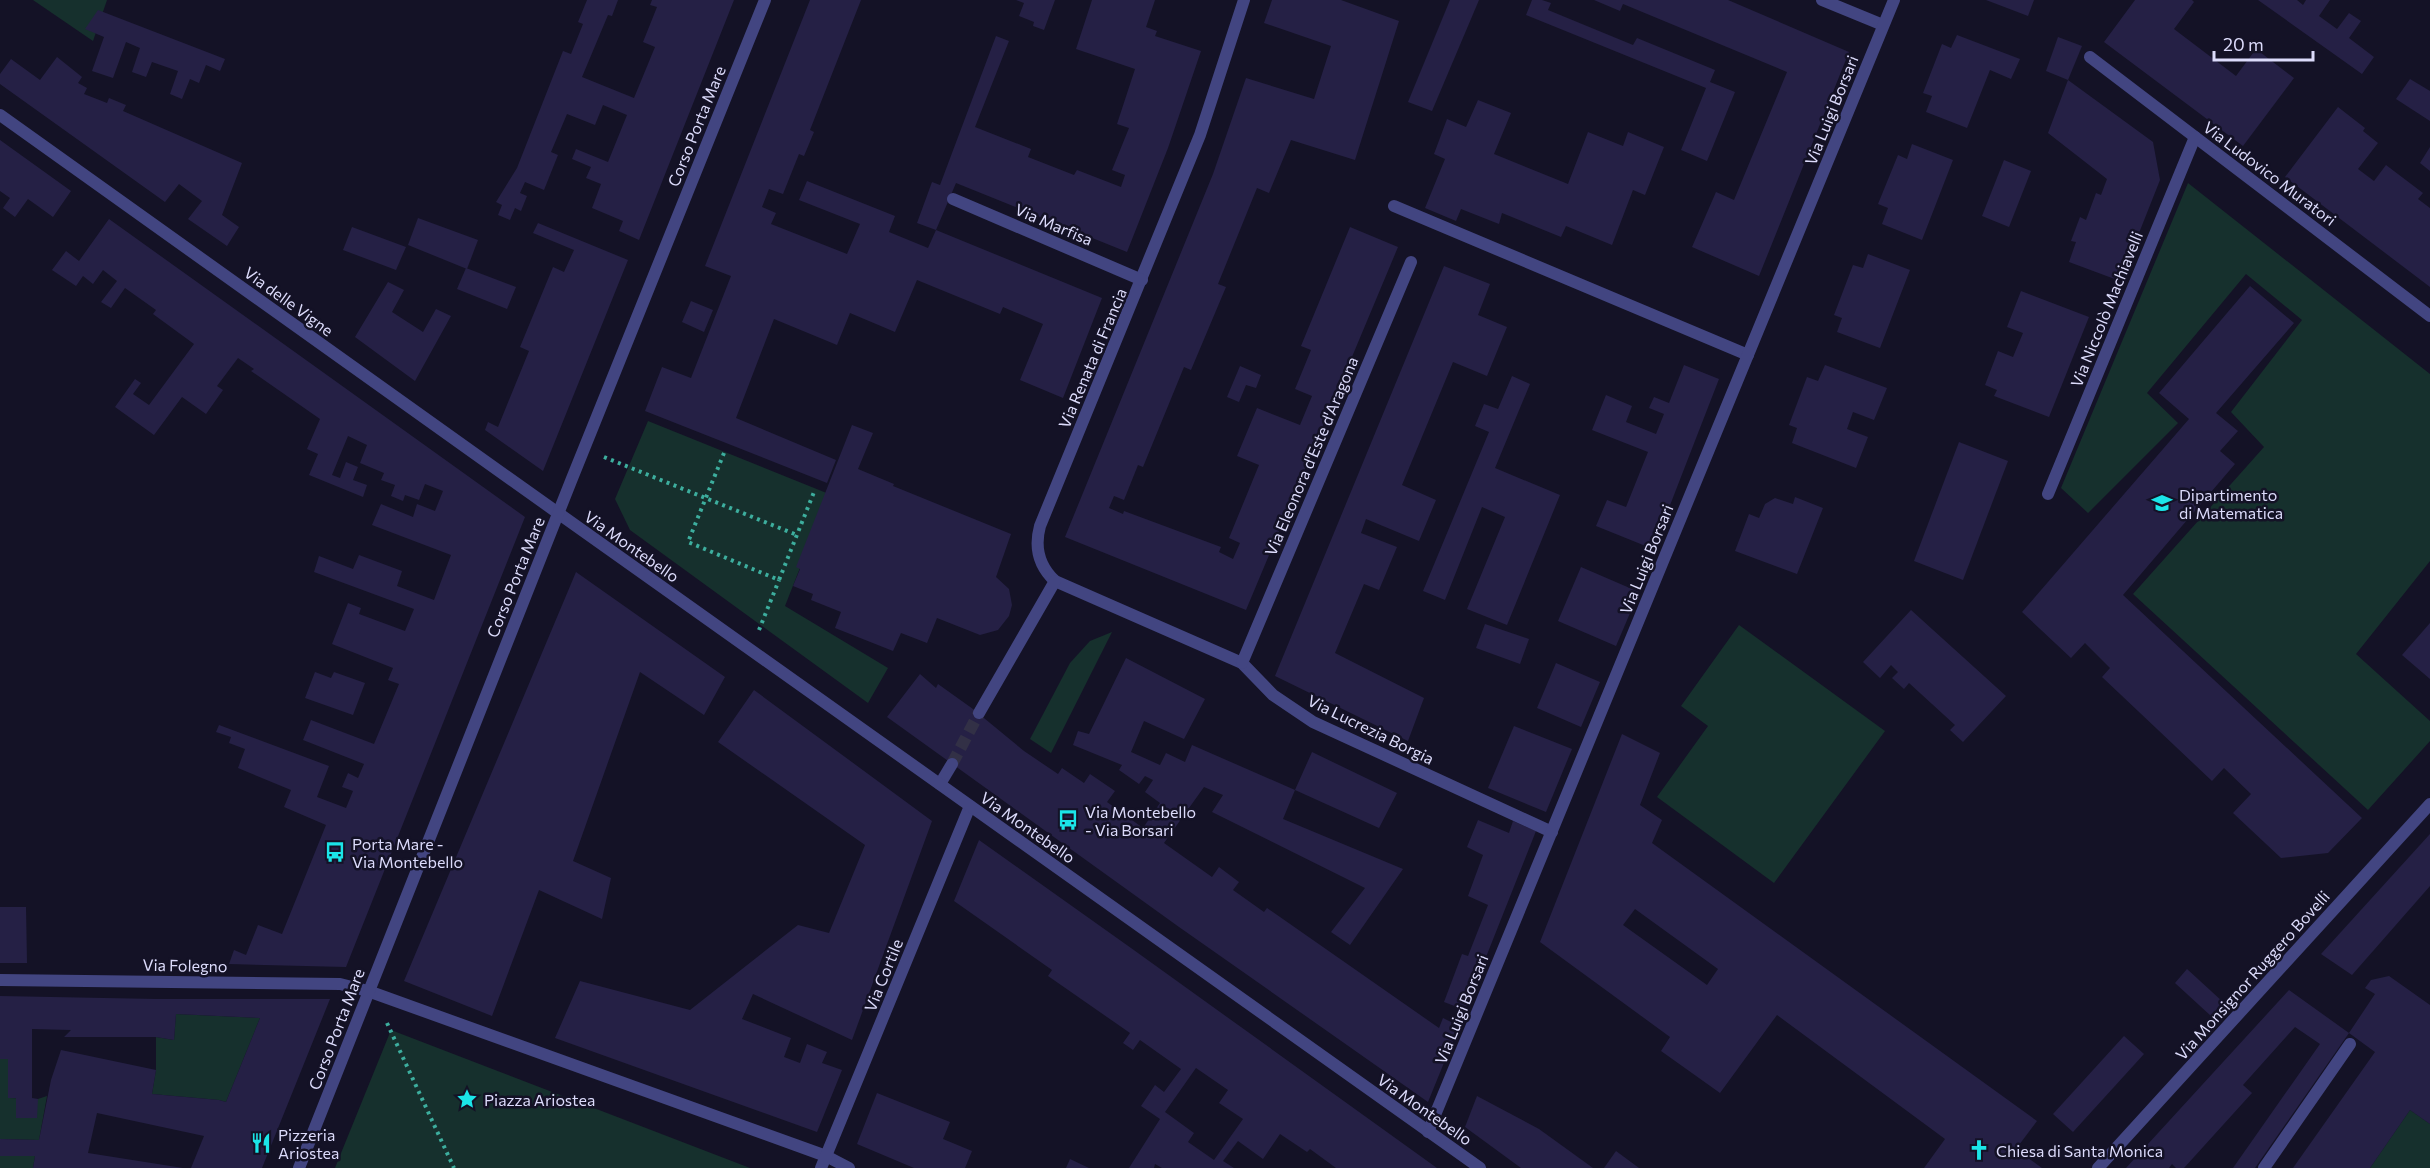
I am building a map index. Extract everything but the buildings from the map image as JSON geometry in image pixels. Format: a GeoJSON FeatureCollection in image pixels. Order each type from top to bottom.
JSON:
{"type":"FeatureCollection","features":[{"type":"Feature","properties":{"kind":"street","name":"Corso Porta Mare"},"geometry":{"type":"LineString","coordinates":[[299,1168],[558,513],[765,0]]}},
{"type":"Feature","properties":{"kind":"street","name":"Via Renata di Francia"},"geometry":{"type":"LineString","coordinates":[[1055,581],[1045,572],[1040,562],[1037,537],[1040,526],[1143,280],[1200,135],[1244,0]]}},
{"type":"Feature","properties":{"kind":"street"},"geometry":{"type":"LineString","coordinates":[[1822,0],[1883,26]]}},
{"type":"Feature","properties":{"kind":"street","name":"Via Luigi Borsari"},"geometry":{"type":"LineString","coordinates":[[1428,1132],[1894,0]]}},
{"type":"Feature","properties":{"kind":"street","name":"Via Ludovico Muratori"},"geometry":{"type":"LineString","coordinates":[[2090,57],[2430,316]]}},
{"type":"Feature","properties":{"kind":"street","name":"Via delle Vigne"},"geometry":{"type":"LineString","coordinates":[[0,115],[558,513]]}},
{"type":"Feature","properties":{"kind":"street","name":"Via Niccolò Machiavelli"},"geometry":{"type":"LineString","coordinates":[[2048,494],[2195,137]]}},
{"type":"Feature","properties":{"kind":"street","name":"Via Marfisa"},"geometry":{"type":"LineString","coordinates":[[953,199],[1143,280]]}},
{"type":"Feature","properties":{"kind":"street"},"geometry":{"type":"LineString","coordinates":[[1394,206],[1748,355]]}},
{"type":"Feature","properties":{"kind":"street","name":"Via Eleonora d'Este d'Aragona"},"geometry":{"type":"LineString","coordinates":[[1242,663],[1411,262]]}},
{"type":"Feature","properties":{"kind":"street","name":"Via Montebello"},"geometry":{"type":"LineString","coordinates":[[558,513],[1480,1168]]}},
{"type":"Feature","properties":{"kind":"street"},"geometry":{"type":"LineString","coordinates":[[979,713],[1055,581]]}},
{"type":"Feature","properties":{"kind":"street","name":"Via Lucrezia Borgia"},"geometry":{"type":"LineString","coordinates":[[1055,581],[1242,663],[1274,695],[1312,722],[1551,832]]}},
{"type":"Feature","properties":{"kind":"street"},"geometry":{"type":"LineString","coordinates":[[940,784],[952,764]]}},
{"type":"Feature","properties":{"kind":"street","name":"Via Monsignor Ruggero Bovelli"},"geometry":{"type":"LineString","coordinates":[[2098,1168],[2430,804]]}},
{"type":"Feature","properties":{"kind":"street","name":"Via Cortile"},"geometry":{"type":"LineString","coordinates":[[824,1162],[970,806]]}},
{"type":"Feature","properties":{"kind":"street","name":"Via Folegno"},"geometry":{"type":"LineString","coordinates":[[0,980],[340,984],[369,991]]}},
{"type":"Feature","properties":{"kind":"street"},"geometry":{"type":"LineString","coordinates":[[369,991],[824,1162],[849,1168]]}},
{"type":"Feature","properties":{"kind":"street"},"geometry":{"type":"LineString","coordinates":[[2264,1168],[2350,1044]]}},
{"type":"Feature","properties":{"kind":"path"},"geometry":{"type":"LineString","coordinates":[[584,449],[797,535]]}},
{"type":"Feature","properties":{"kind":"path"},"geometry":{"type":"LineString","coordinates":[[724,453],[688,542],[779,580]]}},
{"type":"Feature","properties":{"kind":"path"},"geometry":{"type":"LineString","coordinates":[[751,650],[814,492]]}},
{"type":"Feature","properties":{"kind":"path"},"geometry":{"type":"LineString","coordinates":[[369,991],[391,1030],[454,1168]]}},
{"type":"Feature","properties":{"kind":"green space"},"geometry":{"type":"Polygon","coordinates":[[[33,0],[107,0],[93,41],[33,0]]]}},
{"type":"Feature","properties":{"kind":"green space"},"geometry":{"type":"Polygon","coordinates":[[[2188,183],[2430,374],[2430,561],[2356,654],[2430,721],[2430,741],[2368,810],[2133,594],[2264,447],[2231,412],[2302,320],[2246,274],[2147,393],[2178,423],[2088,513],[2061,488],[2188,183]]]}},
{"type":"Feature","properties":{"kind":"green space"},"geometry":{"type":"Polygon","coordinates":[[[648,421],[829,494],[785,606],[888,668],[868,703],[630,530],[615,499],[648,421]]]}},
{"type":"Feature","properties":{"kind":"green space"},"geometry":{"type":"Polygon","coordinates":[[[1739,625],[1885,731],[1774,883],[1657,797],[1708,726],[1681,706],[1739,625]]]}},
{"type":"Feature","properties":{"kind":"green space"},"geometry":{"type":"Polygon","coordinates":[[[1112,632],[1051,753],[1030,739],[1070,663],[1090,641],[1112,632]]]}},
{"type":"Feature","properties":{"kind":"green space"},"geometry":{"type":"Polygon","coordinates":[[[176,1014],[260,1018],[226,1102],[152,1094],[156,1070],[156,1037],[174,1040],[176,1014]]]}},
{"type":"Feature","properties":{"kind":"green space","name":"Piazza Ariostea"},"geometry":{"type":"Polygon","coordinates":[[[391,1030],[750,1168],[335,1168],[391,1030]]]}},
{"type":"Feature","properties":{"kind":"green space"},"geometry":{"type":"Polygon","coordinates":[[[0,1059],[8,1059],[9,1098],[38,1099],[47,1096],[39,1140],[0,1139],[0,1059]]]}},
{"type":"Feature","properties":{"kind":"green space"},"geometry":{"type":"Polygon","coordinates":[[[2410,1110],[2430,1124],[2430,1168],[2370,1168],[2410,1110]]]}},
{"type":"Feature","properties":{"kind":"green space"},"geometry":{"type":"Polygon","coordinates":[[[0,1156],[35,1156],[33,1168],[0,1168],[0,1156]]]}},
{"type":"Feature","properties":{"kind":"tunnel"},"geometry":{"type":"LineString","coordinates":[[952,764],[979,713]]}},
{"type":"Feature","properties":{"kind":"place","name":"Dipartimento di Matematica"},"geometry":{"type":"Point","coordinates":[2162,503]}},
{"type":"Feature","properties":{"kind":"place","name":"Via Montebello - Via Borsari"},"geometry":{"type":"Point","coordinates":[1068,820]}},
{"type":"Feature","properties":{"kind":"place","name":"Porta Mare - Via Montebello"},"geometry":{"type":"Point","coordinates":[335,852]}},
{"type":"Feature","properties":{"kind":"place","name":"Piazza Ariostea"},"geometry":{"type":"Point","coordinates":[467,1099]}},
{"type":"Feature","properties":{"kind":"place","name":"Pizzeria Ariostea"},"geometry":{"type":"Point","coordinates":[261,1143]}},
{"type":"Feature","properties":{"kind":"place","name":"Chiesa di Santa Monica"},"geometry":{"type":"Point","coordinates":[1979,1150]}}]}
